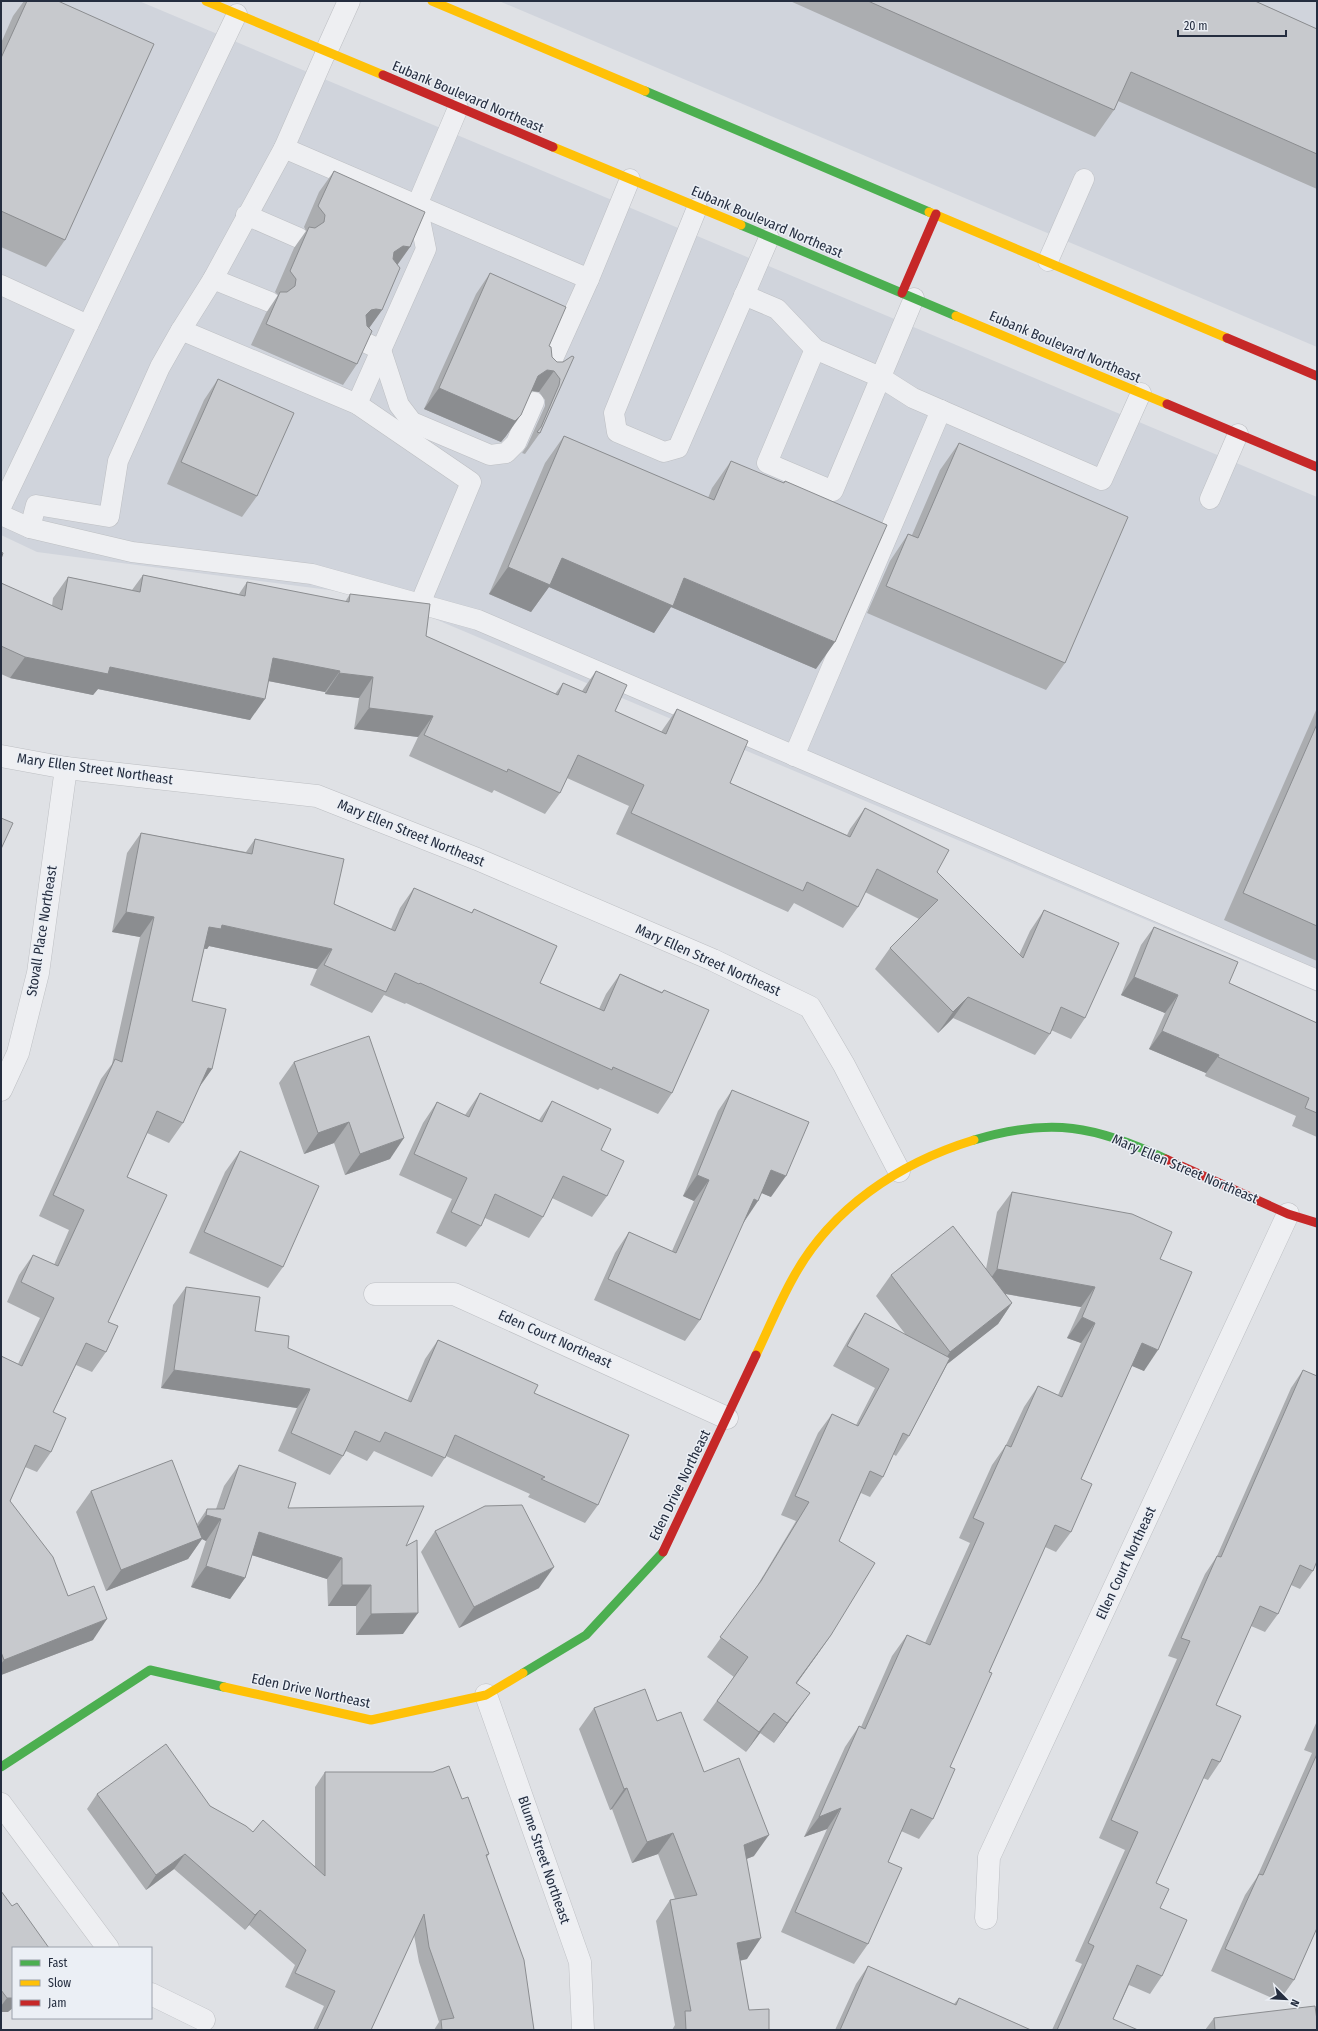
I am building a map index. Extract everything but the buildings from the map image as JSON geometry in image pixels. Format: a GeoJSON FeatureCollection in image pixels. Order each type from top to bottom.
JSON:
{"type":"FeatureCollection","features":[{"type":"Feature","properties":{"kind":"main road","name":"Eubank Boulevard Northeast"},"geometry":{"type":"LineString","coordinates":[[206,1],[1317,467]]}},
{"type":"Feature","properties":{"kind":"main road"},"geometry":{"type":"LineString","coordinates":[[432,1],[1317,376]]}},
{"type":"Feature","properties":{"kind":"main road"},"geometry":{"type":"LineString","coordinates":[[908,296],[936,214]]}},
{"type":"Feature","properties":{"kind":"main road","name":"Mary Ellen Street Northeast"},"geometry":{"type":"LineString","coordinates":[[899,1171],[978,1138],[1019,1129],[1057,1128],[1088,1130],[1122,1139],[1288,1214],[1317,1223]]}},
{"type":"Feature","properties":{"kind":"main road","name":"Eden Drive Northeast"},"geometry":{"type":"LineString","coordinates":[[1,1767],[150,1670],[371,1720],[486,1695],[586,1635],[663,1552],[792,1278],[817,1241],[845,1210],[899,1171]]}},
{"type":"Feature","properties":{"kind":"street"},"geometry":{"type":"LineString","coordinates":[[326,52],[349,1]]}},
{"type":"Feature","properties":{"kind":"street","name":"Mary Ellen Street Northeast"},"geometry":{"type":"LineString","coordinates":[[1,756],[66,768],[317,796],[477,859],[713,960],[810,1008],[844,1065],[899,1171]]}},
{"type":"Feature","properties":{"kind":"street","name":"Stovall Place Northeast"},"geometry":{"type":"LineString","coordinates":[[1,1090],[18,1053],[38,973],[66,768]]}},
{"type":"Feature","properties":{"kind":"street","name":"Ellen Court Northeast"},"geometry":{"type":"LineString","coordinates":[[986,1918],[990,1857],[1288,1214]]}},
{"type":"Feature","properties":{"kind":"street","name":"Eden Court Northeast"},"geometry":{"type":"LineString","coordinates":[[375,1294],[454,1294],[727,1418]]}},
{"type":"Feature","properties":{"kind":"street","name":"Blume Street Northeast"},"geometry":{"type":"LineString","coordinates":[[486,1695],[580,1962],[583,2030]]}},
{"type":"Feature","properties":{"kind":"street"},"geometry":{"type":"LineString","coordinates":[[1,1804],[107,1947]]}},
{"type":"Feature","properties":{"kind":"street"},"geometry":{"type":"LineString","coordinates":[[152,1994],[204,2020]]}},
{"type":"Feature","properties":{"kind":"lane"},"geometry":{"type":"LineString","coordinates":[[1,507],[237,14]]}},
{"type":"Feature","properties":{"kind":"lane"},"geometry":{"type":"LineString","coordinates":[[30,528],[36,505],[109,517],[118,461],[160,367],[212,279],[284,148],[326,52]]}},
{"type":"Feature","properties":{"kind":"lane"},"geometry":{"type":"LineString","coordinates":[[357,404],[426,249],[417,205],[458,108]]}},
{"type":"Feature","properties":{"kind":"lane"},"geometry":{"type":"LineString","coordinates":[[284,148],[589,278]]}},
{"type":"Feature","properties":{"kind":"lane"},"geometry":{"type":"LineString","coordinates":[[547,372],[589,278],[630,179]]}},
{"type":"Feature","properties":{"kind":"lane"},"geometry":{"type":"LineString","coordinates":[[1048,261],[1084,179]]}},
{"type":"Feature","properties":{"kind":"lane"},"geometry":{"type":"LineString","coordinates":[[697,208],[614,413],[617,432],[664,452],[678,448],[769,238]]}},
{"type":"Feature","properties":{"kind":"lane"},"geometry":{"type":"LineString","coordinates":[[246,215],[299,238]]}},
{"type":"Feature","properties":{"kind":"lane"},"geometry":{"type":"LineString","coordinates":[[390,278],[410,286]]}},
{"type":"Feature","properties":{"kind":"lane"},"geometry":{"type":"LineString","coordinates":[[212,279],[270,302]]}},
{"type":"Feature","properties":{"kind":"lane"},"geometry":{"type":"LineString","coordinates":[[1,285],[88,325]]}},
{"type":"Feature","properties":{"kind":"lane"},"geometry":{"type":"LineString","coordinates":[[744,295],[777,309],[815,349],[880,377],[913,398],[1102,480],[1141,394]]}},
{"type":"Feature","properties":{"kind":"lane"},"geometry":{"type":"LineString","coordinates":[[815,349],[767,462],[833,491],[880,377],[908,296]]}},
{"type":"Feature","properties":{"kind":"lane"},"geometry":{"type":"LineString","coordinates":[[181,330],[357,404],[471,482],[420,604]]}},
{"type":"Feature","properties":{"kind":"lane"},"geometry":{"type":"LineString","coordinates":[[362,341],[381,350],[399,405],[412,422],[490,455],[506,453],[516,443],[534,402]]}},
{"type":"Feature","properties":{"kind":"lane"},"geometry":{"type":"LineString","coordinates":[[794,756],[941,410]]}},
{"type":"Feature","properties":{"kind":"lane"},"geometry":{"type":"LineString","coordinates":[[1210,499],[1238,434]]}},
{"type":"Feature","properties":{"kind":"lane"},"geometry":{"type":"LineString","coordinates":[[1,515],[30,528],[132,552],[312,574],[478,620],[1317,980]]}},
{"type":"Feature","properties":{"kind":"shaded area"},"geometry":{"type":"Polygon","coordinates":[[[1,1],[139,1],[1317,497],[1317,992],[383,597],[37,552],[1,535],[1,1]]]}},
{"type":"Feature","properties":{"kind":"shaded area"},"geometry":{"type":"Polygon","coordinates":[[[499,1],[1317,1],[1317,347],[499,1]]]}},
{"type":"Feature","properties":{"kind":"traffic: fast"},"geometry":{"type":"LineString","coordinates":[[645,91],[929,212]]}},
{"type":"Feature","properties":{"kind":"traffic: fast"},"geometry":{"type":"LineString","coordinates":[[741,225],[956,316]]}},
{"type":"Feature","properties":{"kind":"traffic: fast"},"geometry":{"type":"LineString","coordinates":[[974,1140],[1001,1133],[1027,1129],[1050,1127],[1073,1128],[1095,1132],[1117,1139],[1166,1159]]}},
{"type":"Feature","properties":{"kind":"traffic: fast"},"geometry":{"type":"LineString","coordinates":[[523,1673],[586,1635],[663,1552]]}},
{"type":"Feature","properties":{"kind":"traffic: fast"},"geometry":{"type":"LineString","coordinates":[[1,1767],[150,1670],[224,1687]]}},
{"type":"Feature","properties":{"kind":"traffic: slow"},"geometry":{"type":"LineString","coordinates":[[206,1],[383,75]]}},
{"type":"Feature","properties":{"kind":"traffic: slow"},"geometry":{"type":"LineString","coordinates":[[432,1],[645,91]]}},
{"type":"Feature","properties":{"kind":"traffic: slow"},"geometry":{"type":"LineString","coordinates":[[553,147],[741,225]]}},
{"type":"Feature","properties":{"kind":"traffic: slow"},"geometry":{"type":"LineString","coordinates":[[929,212],[1227,338]]}},
{"type":"Feature","properties":{"kind":"traffic: slow"},"geometry":{"type":"LineString","coordinates":[[956,316],[1167,404]]}},
{"type":"Feature","properties":{"kind":"traffic: slow"},"geometry":{"type":"LineString","coordinates":[[756,1355],[793,1278],[809,1253],[827,1230],[847,1210],[870,1191],[919,1161],[974,1140]]}},
{"type":"Feature","properties":{"kind":"traffic: slow"},"geometry":{"type":"LineString","coordinates":[[224,1687],[371,1720],[486,1695],[523,1673]]}},
{"type":"Feature","properties":{"kind":"traffic: jam"},"geometry":{"type":"LineString","coordinates":[[383,75],[553,147]]}},
{"type":"Feature","properties":{"kind":"traffic: jam"},"geometry":{"type":"LineString","coordinates":[[902,293],[936,214]]}},
{"type":"Feature","properties":{"kind":"traffic: jam"},"geometry":{"type":"LineString","coordinates":[[1227,338],[1317,376]]}},
{"type":"Feature","properties":{"kind":"traffic: jam"},"geometry":{"type":"LineString","coordinates":[[1167,404],[1317,467]]}},
{"type":"Feature","properties":{"kind":"traffic: jam"},"geometry":{"type":"LineString","coordinates":[[1166,1159],[1288,1214],[1317,1223]]}},
{"type":"Feature","properties":{"kind":"traffic: jam"},"geometry":{"type":"LineString","coordinates":[[663,1552],[756,1355]]}}]}
